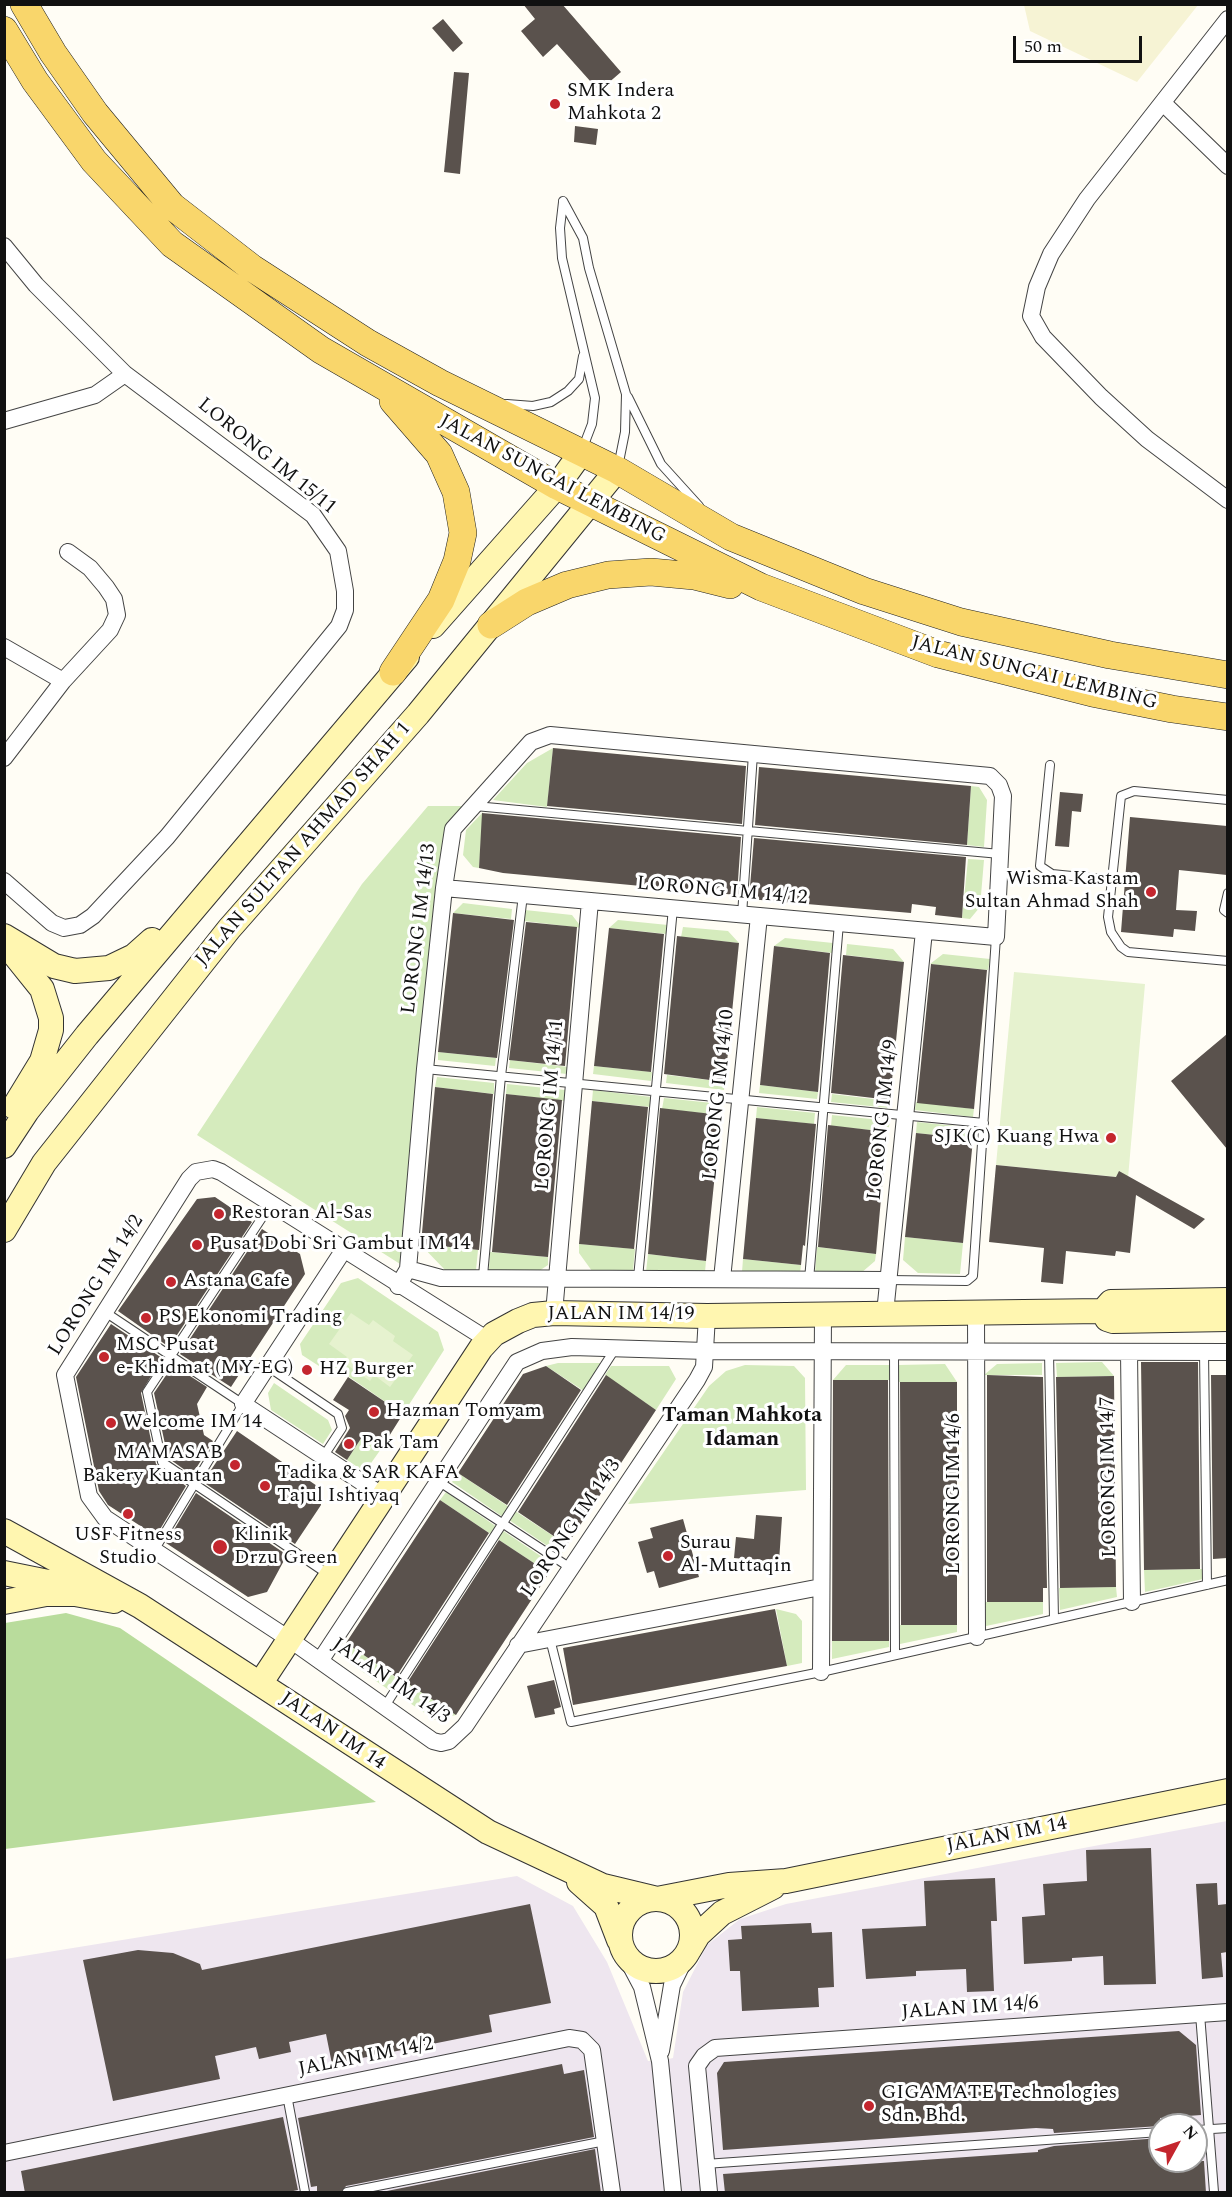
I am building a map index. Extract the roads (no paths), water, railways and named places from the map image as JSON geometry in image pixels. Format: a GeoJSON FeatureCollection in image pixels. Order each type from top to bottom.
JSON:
{"type":"FeatureCollection","features":[{"type":"Feature","properties":{"kind":"main road","name":"JALAN SUNGAI LEMBING"},"geometry":{"type":"LineString","coordinates":[[24,4],[53,53],[95,112],[172,206],[252,268],[368,342],[440,383],[617,470],[731,537],[864,591],[961,622],[1110,655],[1227,675]]}},
{"type":"Feature","properties":{"kind":"main road","name":"JALAN SUNGAI LEMBING"},"geometry":{"type":"LineString","coordinates":[[4,30],[35,81],[94,161],[172,244],[321,350],[557,486],[761,587],[938,654],[1092,693],[1172,710],[1227,717]]}},
{"type":"Feature","properties":{"kind":"main road"},"geometry":{"type":"LineString","coordinates":[[380,386],[439,454],[456,492],[463,533],[457,561],[441,600],[393,672]]}},
{"type":"Feature","properties":{"kind":"main road"},"geometry":{"type":"LineString","coordinates":[[491,625],[537,597],[567,585],[608,574],[651,572],[694,576],[735,586],[761,587]]}},
{"type":"Feature","properties":{"kind":"street"},"geometry":{"type":"LineString","coordinates":[[1227,19],[1086,199],[1051,254],[1037,287],[1031,316],[1043,337],[1101,398],[1147,438],[1227,500]]}},
{"type":"Feature","properties":{"kind":"street"},"geometry":{"type":"LineString","coordinates":[[1163,103],[1227,166]]}},
{"type":"Feature","properties":{"kind":"street","name":"LORONG IM 15/11"},"geometry":{"type":"LineString","coordinates":[[4,881],[52,923],[63,928],[80,925],[93,916],[167,837],[339,626],[345,610],[345,591],[338,551],[327,531],[313,515],[125,374],[72,323],[6,253]]}},
{"type":"Feature","properties":{"kind":"street"},"geometry":{"type":"LineString","coordinates":[[4,421],[95,394],[125,374]]}},
{"type":"Feature","properties":{"kind":"street"},"geometry":{"type":"LineString","coordinates":[[4,1146],[27,1112],[87,1035],[393,672],[557,486],[581,453]]}},
{"type":"Feature","properties":{"kind":"street","name":"JALAN SULTAN AHMAD SHAH 1"},"geometry":{"type":"LineString","coordinates":[[4,1230],[44,1163],[229,928],[418,714],[617,470]]}},
{"type":"Feature","properties":{"kind":"street"},"geometry":{"type":"LineString","coordinates":[[4,758],[63,681],[110,630],[117,615],[114,599],[106,587],[90,568],[68,552]]}},
{"type":"Feature","properties":{"kind":"street"},"geometry":{"type":"LineString","coordinates":[[4,647],[63,681]]}},
{"type":"Feature","properties":{"kind":"street","name":"LORONG IM 14/13"},"geometry":{"type":"LineString","coordinates":[[398,1286],[408,1269],[424,1069],[444,888],[453,829],[531,742],[550,735],[990,776],[999,785],[1003,796],[1000,854]]}},
{"type":"Feature","properties":{"kind":"street"},"geometry":{"type":"LineString","coordinates":[[996,937],[1000,854]]}},
{"type":"Feature","properties":{"kind":"street"},"geometry":{"type":"LineString","coordinates":[[4,936],[54,966],[75,971],[109,968],[134,956],[211,887]]}},
{"type":"Feature","properties":{"kind":"street","name":"LORONG IM 14/12"},"geometry":{"type":"LineString","coordinates":[[444,888],[996,937]]}},
{"type":"Feature","properties":{"kind":"street","name":"LORONG IM 14/11"},"geometry":{"type":"LineString","coordinates":[[554,1313],[590,901]]}},
{"type":"Feature","properties":{"kind":"street","name":"LORONG IM 14/10"},"geometry":{"type":"LineString","coordinates":[[722,1279],[759,916]]}},
{"type":"Feature","properties":{"kind":"street","name":"LORONG IM 14/9"},"geometry":{"type":"LineString","coordinates":[[885,1313],[924,931]]}},
{"type":"Feature","properties":{"kind":"street"},"geometry":{"type":"LineString","coordinates":[[4,943],[42,989],[51,1018],[51,1030],[42,1061],[4,1122]]}},
{"type":"Feature","properties":{"kind":"street","name":"LORONG IM 14/2"},"geometry":{"type":"LineString","coordinates":[[271,1204],[220,1172],[205,1169],[189,1179],[65,1376],[89,1496],[105,1518],[290,1639]]}},
{"type":"Feature","properties":{"kind":"street"},"geometry":{"type":"LineString","coordinates":[[271,1204],[398,1286],[488,1340]]}},
{"type":"Feature","properties":{"kind":"street"},"geometry":{"type":"LineString","coordinates":[[343,1251],[243,1404],[383,1496]]}},
{"type":"Feature","properties":{"kind":"street"},"geometry":{"type":"LineString","coordinates":[[408,1269],[441,1278],[483,1276],[888,1280]]}},
{"type":"Feature","properties":{"kind":"street"},"geometry":{"type":"LineString","coordinates":[[1227,1300],[1111,1302],[1103,1311],[1107,1319],[1113,1321],[1227,1318]]}},
{"type":"Feature","properties":{"kind":"street","name":"JALAN IM 14/19"},"geometry":{"type":"LineString","coordinates":[[260,1684],[488,1340],[508,1325],[525,1318],[554,1313],[707,1316],[1103,1311]]}},
{"type":"Feature","properties":{"kind":"street","name":"LORONG IM 14/6"},"geometry":{"type":"LineString","coordinates":[[976,1312],[976,1637]]}},
{"type":"Feature","properties":{"kind":"street"},"geometry":{"type":"LineString","coordinates":[[821,1672],[823,1314]]}},
{"type":"Feature","properties":{"kind":"street"},"geometry":{"type":"LineString","coordinates":[[705,1352],[707,1316]]}},
{"type":"Feature","properties":{"kind":"street","name":"JALAN IM 14/19"},"geometry":{"type":"LineString","coordinates":[[320,1661],[518,1362],[542,1351],[572,1347],[705,1352],[1227,1352]]}},
{"type":"Feature","properties":{"kind":"street","name":"LORONG IM 14/3"},"geometry":{"type":"LineString","coordinates":[[465,1726],[690,1391],[704,1367],[705,1352]]}},
{"type":"Feature","properties":{"kind":"street","name":"LORONG IM 14/7"},"geometry":{"type":"LineString","coordinates":[[1129,1352],[1132,1602]]}},
{"type":"Feature","properties":{"kind":"street","name":"JALAN IM 14"},"geometry":{"type":"LineString","coordinates":[[4,1531],[140,1606],[428,1796],[488,1832],[603,1886],[657,1899]]}},
{"type":"Feature","properties":{"kind":"street","name":"JALAN IM 14"},"geometry":{"type":"LineString","coordinates":[[4,1573],[113,1592]]}},
{"type":"Feature","properties":{"kind":"street"},"geometry":{"type":"LineString","coordinates":[[519,1645],[821,1587]]}},
{"type":"Feature","properties":{"kind":"street"},"geometry":{"type":"LineString","coordinates":[[4,1602],[46,1594],[75,1594],[140,1606]]}},
{"type":"Feature","properties":{"kind":"street","name":"JALAN IM 14/3"},"geometry":{"type":"LineString","coordinates":[[290,1639],[441,1743],[457,1736],[465,1726]]}},
{"type":"Feature","properties":{"kind":"street","name":"JALAN IM 14"},"geometry":{"type":"LineString","coordinates":[[786,1881],[1227,1791]]}},
{"type":"Feature","properties":{"kind":"street","name":"JALAN IM 14"},"geometry":{"type":"LineString","coordinates":[[555,1865],[588,1889],[606,1906],[623,1951]]}},
{"type":"Feature","properties":{"kind":"street"},"geometry":{"type":"LineString","coordinates":[[673,2193],[660,2061],[642,1987],[619,1939],[626,1915],[634,1906],[645,1901],[729,1885],[786,1881]]}},
{"type":"Feature","properties":{"kind":"street"},"geometry":{"type":"LineString","coordinates":[[623,1951],[630,1961],[651,1971],[673,1967],[706,1927],[731,1906],[786,1881]]}},
{"type":"Feature","properties":{"kind":"street"},"geometry":{"type":"LineString","coordinates":[[657,1899],[679,1908],[686,1916],[692,1939],[669,1995],[660,2061]]}},
{"type":"Feature","properties":{"kind":"street","name":"JALAN IM 14/6"},"geometry":{"type":"LineString","coordinates":[[705,2164],[697,2066],[704,2056],[715,2048],[1227,2012]]}},
{"type":"Feature","properties":{"kind":"street","name":"JALAN IM 14/2"},"geometry":{"type":"LineString","coordinates":[[4,2153],[569,2038],[582,2040],[592,2050],[612,2193]]}},
{"type":"Feature","properties":{"kind":"street"},"geometry":{"type":"LineString","coordinates":[[705,2164],[709,2193]]}},
{"type":"Feature","properties":{"kind":"lane"},"geometry":{"type":"LineString","coordinates":[[581,453],[592,424],[595,398],[562,258],[560,228],[562,201],[583,238],[589,268],[627,394],[661,464],[681,489],[731,537]]}},
{"type":"Feature","properties":{"kind":"lane"},"geometry":{"type":"LineString","coordinates":[[440,383],[511,405],[533,406],[551,402],[568,391],[579,379],[584,356]]}},
{"type":"Feature","properties":{"kind":"lane"},"geometry":{"type":"LineString","coordinates":[[617,470],[625,432],[627,394]]}},
{"type":"Feature","properties":{"kind":"lane"},"geometry":{"type":"LineString","coordinates":[[742,915],[753,754]]}},
{"type":"Feature","properties":{"kind":"lane"},"geometry":{"type":"LineString","coordinates":[[1050,765],[1040,866],[1052,874],[1112,880]]}},
{"type":"Feature","properties":{"kind":"lane"},"geometry":{"type":"LineString","coordinates":[[1227,800],[1134,791],[1120,796],[1108,917],[1111,932],[1121,947],[1128,952],[1227,961]]}},
{"type":"Feature","properties":{"kind":"lane"},"geometry":{"type":"LineString","coordinates":[[472,806],[1000,854]]}},
{"type":"Feature","properties":{"kind":"lane"},"geometry":{"type":"LineString","coordinates":[[1227,893],[1224,910],[1227,913]]}},
{"type":"Feature","properties":{"kind":"lane"},"geometry":{"type":"LineString","coordinates":[[483,1276],[501,1076],[523,895]]}},
{"type":"Feature","properties":{"kind":"lane"},"geometry":{"type":"LineString","coordinates":[[638,1278],[673,908]]}},
{"type":"Feature","properties":{"kind":"lane"},"geometry":{"type":"LineString","coordinates":[[809,1280],[839,923]]}},
{"type":"Feature","properties":{"kind":"lane"},"geometry":{"type":"LineString","coordinates":[[888,1280],[966,1281],[974,1276],[996,937]]}},
{"type":"Feature","properties":{"kind":"lane"},"geometry":{"type":"LineString","coordinates":[[424,1069],[984,1123]]}},
{"type":"Feature","properties":{"kind":"lane"},"geometry":{"type":"LineString","coordinates":[[271,1204],[147,1392],[162,1462],[331,1576]]}},
{"type":"Feature","properties":{"kind":"lane"},"geometry":{"type":"LineString","coordinates":[[105,1312],[243,1404],[155,1549]]}},
{"type":"Feature","properties":{"kind":"lane"},"geometry":{"type":"LineString","coordinates":[[385,1706],[615,1349]]}},
{"type":"Feature","properties":{"kind":"lane"},"geometry":{"type":"LineString","coordinates":[[894,1352],[895,1655]]}},
{"type":"Feature","properties":{"kind":"lane"},"geometry":{"type":"LineString","coordinates":[[1049,1352],[1054,1619]]}},
{"type":"Feature","properties":{"kind":"lane"},"geometry":{"type":"LineString","coordinates":[[1204,1352],[1207,1585]]}},
{"type":"Feature","properties":{"kind":"lane"},"geometry":{"type":"LineString","coordinates":[[267,1366],[338,1414],[342,1428],[323,1457]]}},
{"type":"Feature","properties":{"kind":"lane"},"geometry":{"type":"LineString","coordinates":[[438,1481],[572,1569]]}},
{"type":"Feature","properties":{"kind":"lane"},"geometry":{"type":"LineString","coordinates":[[550,1639],[571,1722],[821,1672],[1227,1580]]}},
{"type":"Feature","properties":{"kind":"lane"},"geometry":{"type":"LineString","coordinates":[[1200,2014],[1214,2193]]}},
{"type":"Feature","properties":{"kind":"lane"},"geometry":{"type":"LineString","coordinates":[[287,2095],[305,2193]]}},
{"type":"Feature","properties":{"kind":"lane"},"geometry":{"type":"LineString","coordinates":[[1209,2129],[1227,2128]]}},
{"type":"Feature","properties":{"kind":"lane"},"geometry":{"type":"LineString","coordinates":[[705,2164],[1148,2134]]}},
{"type":"Feature","properties":{"kind":"lane"},"geometry":{"type":"LineString","coordinates":[[347,2193],[605,2141]]}},
{"type":"Feature","properties":{"kind":"place","name":"SMK Indera Mahkota 2"},"geometry":{"type":"Point","coordinates":[555,104]}},
{"type":"Feature","properties":{"kind":"place","name":"Wisma Kastam Sultan Ahmad Shah"},"geometry":{"type":"Point","coordinates":[1151,892]}},
{"type":"Feature","properties":{"kind":"place","name":"SJK(C) Kuang Hwa"},"geometry":{"type":"Point","coordinates":[1111,1138]}},
{"type":"Feature","properties":{"kind":"place","name":"Restoran Al-Sas"},"geometry":{"type":"Point","coordinates":[219,1214]}},
{"type":"Feature","properties":{"kind":"place","name":"Pusat Dobi Sri Gambut IM 14"},"geometry":{"type":"Point","coordinates":[197,1245]}},
{"type":"Feature","properties":{"kind":"place","name":"Astana Cafe"},"geometry":{"type":"Point","coordinates":[171,1282]}},
{"type":"Feature","properties":{"kind":"place","name":"PS Ekonomi Trading"},"geometry":{"type":"Point","coordinates":[146,1318]}},
{"type":"Feature","properties":{"kind":"place","name":"MSC Pusat e-Khidmat (MY-EG)"},"geometry":{"type":"Point","coordinates":[104,1357]}},
{"type":"Feature","properties":{"kind":"place","name":"HZ Burger"},"geometry":{"type":"Point","coordinates":[307,1370]}},
{"type":"Feature","properties":{"kind":"place","name":"Hazman Tomyam"},"geometry":{"type":"Point","coordinates":[374,1412]}},
{"type":"Feature","properties":{"kind":"place","name":"Welcome IM 14"},"geometry":{"type":"Point","coordinates":[111,1423]}},
{"type":"Feature","properties":{"kind":"place","name":"Pak Tam"},"geometry":{"type":"Point","coordinates":[349,1444]}},
{"type":"Feature","properties":{"kind":"place","name":"MAMASAB Bakery Kuantan"},"geometry":{"type":"Point","coordinates":[235,1465]}},
{"type":"Feature","properties":{"kind":"place","name":"Tadika & SAR KAFA Tajul Ishtiyaq"},"geometry":{"type":"Point","coordinates":[265,1486]}},
{"type":"Feature","properties":{"kind":"place","name":"USF Fitness Studio"},"geometry":{"type":"Point","coordinates":[128,1514]}},
{"type":"Feature","properties":{"kind":"place","name":"Klinik Drzu Green"},"geometry":{"type":"Point","coordinates":[220,1547]}},
{"type":"Feature","properties":{"kind":"place","name":"Surau Al-Muttaqin"},"geometry":{"type":"Point","coordinates":[668,1556]}},
{"type":"Feature","properties":{"kind":"place","name":"GIGAMATE Technologies Sdn. Bhd."},"geometry":{"type":"Point","coordinates":[869,2106]}},
{"type":"Feature","properties":{"kind":"district","name":"Taman Mahkota Idaman"},"geometry":{"type":"Point","coordinates":[742,1429]}}]}
